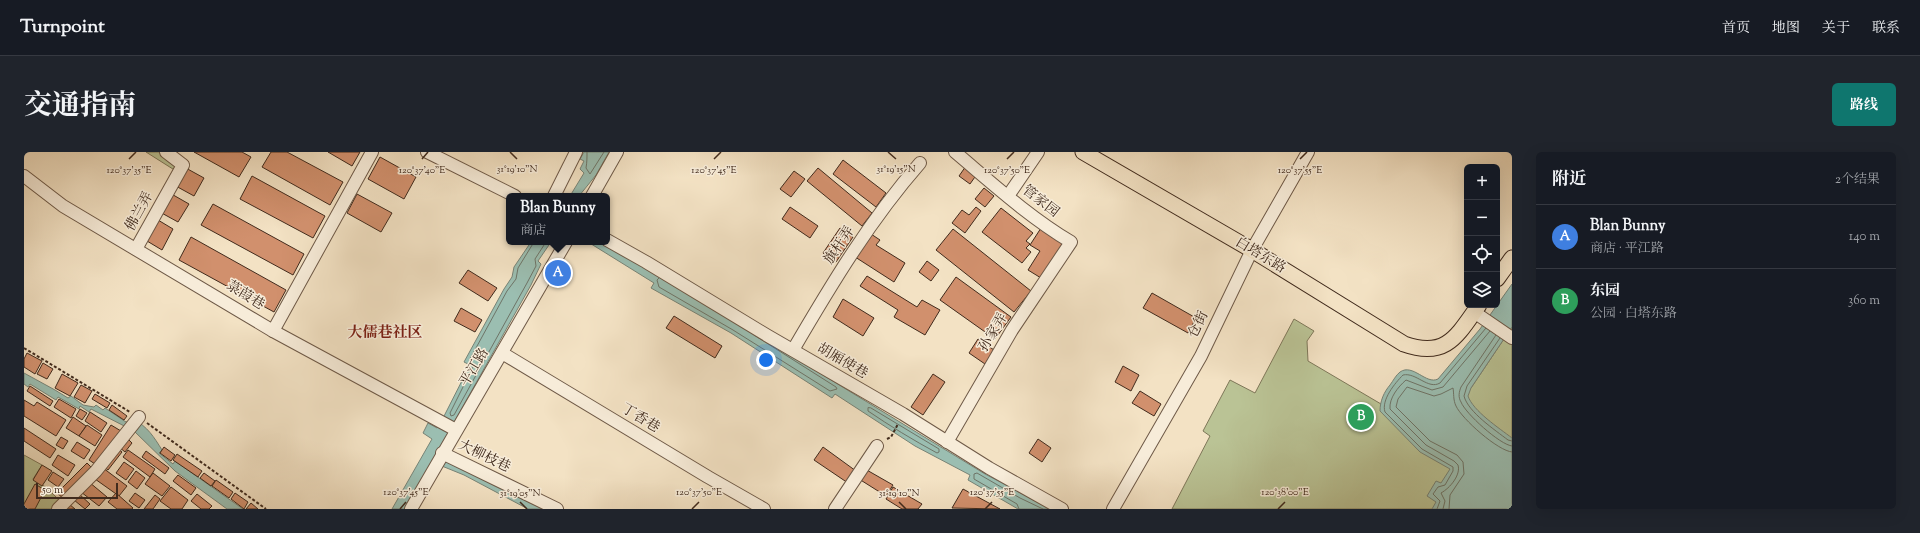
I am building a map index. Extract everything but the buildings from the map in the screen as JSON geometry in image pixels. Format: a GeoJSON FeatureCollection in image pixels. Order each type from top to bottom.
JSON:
{"type":"FeatureCollection","features":[{"type":"Feature","properties":{"kind":"main road","name":"白塔东路"},"geometry":{"type":"LineString","coordinates":[[1083,152],[1252,250],[1404,344],[1421,348],[1439,348],[1456,335],[1479,312]]}},
{"type":"Feature","properties":{"kind":"main road"},"geometry":{"type":"LineString","coordinates":[[1500,275],[1512,258]]}},
{"type":"Feature","properties":{"kind":"street","name":"佛兰弄"},"geometry":{"type":"LineString","coordinates":[[136,249],[183,165],[166,152]]}},
{"type":"Feature","properties":{"kind":"street"},"geometry":{"type":"LineString","coordinates":[[273,331],[372,152]]}},
{"type":"Feature","properties":{"kind":"street"},"geometry":{"type":"LineString","coordinates":[[427,152],[510,193]]}},
{"type":"Feature","properties":{"kind":"street"},"geometry":{"type":"LineString","coordinates":[[556,193],[576,152]]}},
{"type":"Feature","properties":{"kind":"street"},"geometry":{"type":"LineString","coordinates":[[594,193],[617,152]]}},
{"type":"Feature","properties":{"kind":"street","name":"管家园"},"geometry":{"type":"LineString","coordinates":[[955,152],[1043,225],[1071,242]]}},
{"type":"Feature","properties":{"kind":"street"},"geometry":{"type":"LineString","coordinates":[[1008,196],[1038,152]]}},
{"type":"Feature","properties":{"kind":"street","name":"仓街"},"geometry":{"type":"LineString","coordinates":[[1113,509],[1201,356],[1252,250],[1308,152]]}},
{"type":"Feature","properties":{"kind":"street","name":"旗杆弄"},"geometry":{"type":"LineString","coordinates":[[793,350],[843,266],[897,189],[920,163]]}},
{"type":"Feature","properties":{"kind":"street","name":"菉葭巷"},"geometry":{"type":"LineString","coordinates":[[24,176],[63,206],[273,331],[454,429]]}},
{"type":"Feature","properties":{"kind":"street","name":"胡厢使巷"},"geometry":{"type":"LineString","coordinates":[[610,242],[903,414],[989,468],[1062,509]]}},
{"type":"Feature","properties":{"kind":"street","name":"孙家弄"},"geometry":{"type":"LineString","coordinates":[[947,442],[1012,330],[1071,242]]}},
{"type":"Feature","properties":{"kind":"street","name":"平江路"},"geometry":{"type":"LineString","coordinates":[[411,509],[454,429],[502,352],[564,245]]}},
{"type":"Feature","properties":{"kind":"street"},"geometry":{"type":"LineString","coordinates":[[1479,312],[1512,338]]}},
{"type":"Feature","properties":{"kind":"street","name":"丁香巷"},"geometry":{"type":"LineString","coordinates":[[502,352],[708,477],[764,509]]}},
{"type":"Feature","properties":{"kind":"street"},"geometry":{"type":"LineString","coordinates":[[58,509],[96,471],[138,418]]}},
{"type":"Feature","properties":{"kind":"street"},"geometry":{"type":"LineString","coordinates":[[835,509],[877,446]]}},
{"type":"Feature","properties":{"kind":"street","name":"大柳枝巷"},"geometry":{"type":"LineString","coordinates":[[439,458],[557,509]]}},
{"type":"Feature","properties":{"kind":"path"},"geometry":{"type":"LineString","coordinates":[[891,437],[898,423]]}},
{"type":"Feature","properties":{"kind":"green space"},"geometry":{"type":"Polygon","coordinates":[[[146,152],[177,152],[182,162],[176,171],[146,152]]]}},
{"type":"Feature","properties":{"kind":"green space"},"geometry":{"type":"Polygon","coordinates":[[[1294,319],[1314,331],[1307,341],[1308,361],[1381,404],[1471,388],[1512,327],[1512,509],[1172,509],[1210,436],[1203,431],[1230,380],[1255,393],[1294,319]]]}},
{"type":"Feature","properties":{"kind":"green space"},"geometry":{"type":"Polygon","coordinates":[[[24,455],[42,465],[33,479],[47,488],[61,502],[52,509],[24,509],[24,455]]]}},
{"type":"Feature","properties":{"kind":"water"},"geometry":{"type":"Polygon","coordinates":[[[584,152],[609,152],[596,175],[581,193],[572,193],[584,173],[580,169],[584,161],[580,159],[584,152]]]}},
{"type":"Feature","properties":{"kind":"water"},"geometry":{"type":"Polygon","coordinates":[[[529,245],[549,245],[538,261],[541,264],[531,285],[435,456],[547,509],[528,509],[464,475],[432,462],[406,509],[392,509],[432,439],[423,433],[428,423],[437,428],[440,424],[470,365],[464,362],[512,277],[514,267],[529,245]]]}},
{"type":"Feature","properties":{"kind":"water"},"geometry":{"type":"Polygon","coordinates":[[[593,245],[610,245],[985,474],[1051,509],[1018,509],[968,480],[970,475],[915,446],[835,394],[832,398],[731,333],[651,288],[654,283],[593,245]]]}},
{"type":"Feature","properties":{"kind":"water"},"geometry":{"type":"Polygon","coordinates":[[[1512,284],[1512,327],[1471,388],[1468,396],[1471,402],[1481,413],[1512,438],[1512,509],[1432,509],[1436,502],[1427,496],[1436,481],[1441,483],[1450,469],[1420,452],[1380,411],[1383,397],[1397,375],[1405,370],[1410,370],[1429,379],[1438,379],[1480,329],[1495,308],[1500,308],[1500,301],[1512,284]]]}},
{"type":"Feature","properties":{"kind":"water"},"geometry":{"type":"Polygon","coordinates":[[[24,373],[68,398],[71,396],[83,405],[94,407],[96,405],[103,410],[105,408],[126,422],[134,420],[139,422],[150,432],[162,450],[159,453],[173,464],[175,461],[243,509],[227,509],[175,471],[134,431],[91,409],[89,412],[80,406],[79,409],[58,397],[56,400],[30,384],[28,387],[24,384],[24,373]]]}},
{"type":"Feature","properties":{"kind":"place","name":"Blan Bunny"},"geometry":{"type":"Point","coordinates":[558,273]}},
{"type":"Feature","properties":{"kind":"place","name":"东园"},"geometry":{"type":"Point","coordinates":[1361,417]}},
{"type":"Feature","properties":{"kind":"district","name":"大儒巷社区"},"geometry":{"type":"Point","coordinates":[385,333]}}]}
